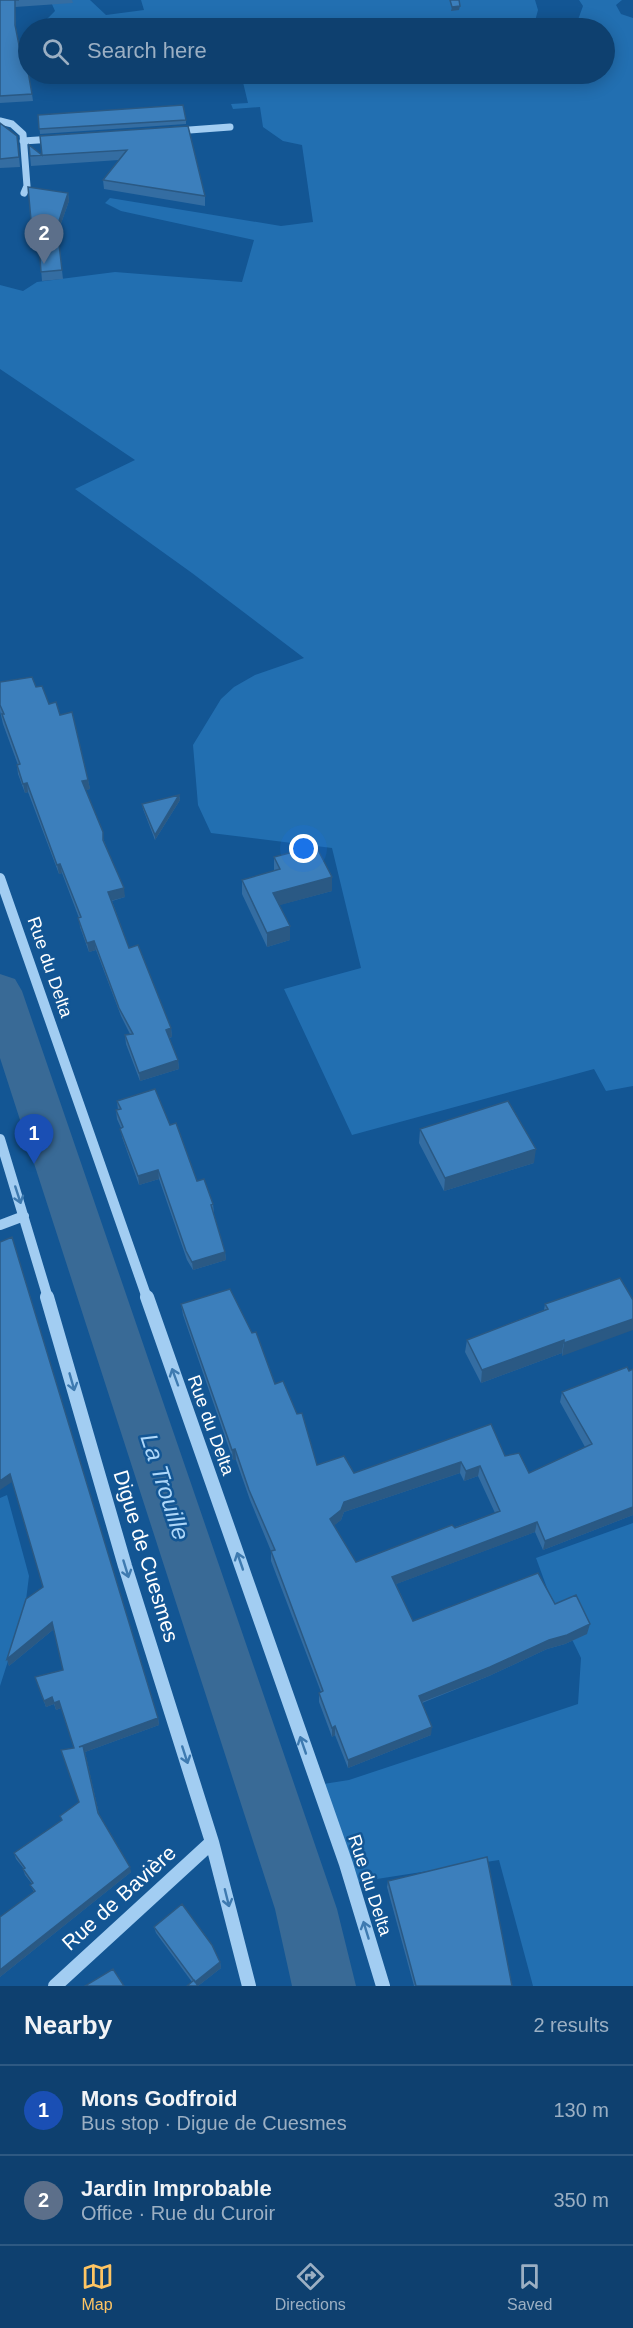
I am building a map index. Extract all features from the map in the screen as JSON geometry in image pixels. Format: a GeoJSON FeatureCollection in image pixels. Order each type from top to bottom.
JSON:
{"type":"FeatureCollection","features":[{"type":"Feature","properties":{"kind":"street"},"geometry":{"type":"LineString","coordinates":[[0,121],[12,124],[23,134],[27,186],[24,193]]}},
{"type":"Feature","properties":{"kind":"street"},"geometry":{"type":"LineString","coordinates":[[166,131],[230,127]]}},
{"type":"Feature","properties":{"kind":"street"},"geometry":{"type":"LineString","coordinates":[[23,141],[59,139]]}},
{"type":"Feature","properties":{"kind":"street","name":"Rue du Delta"},"geometry":{"type":"LineString","coordinates":[[0,878],[346,1864],[383,1986]]}},
{"type":"Feature","properties":{"kind":"street","name":"Digue de Cuesmes"},"geometry":{"type":"LineString","coordinates":[[0,1139],[125,1566],[212,1842],[249,1986]]}},
{"type":"Feature","properties":{"kind":"street"},"geometry":{"type":"LineString","coordinates":[[0,1225],[24,1216]]}},
{"type":"Feature","properties":{"kind":"street","name":"Rue de Bavière"},"geometry":{"type":"LineString","coordinates":[[55,1986],[212,1842]]}},
{"type":"Feature","properties":{"kind":"shaded area"},"geometry":{"type":"Polygon","coordinates":[[[90,0],[106,15],[144,10],[141,0],[535,0],[538,10],[536,18],[48,18],[55,11],[51,2],[90,0]]]}},
{"type":"Feature","properties":{"kind":"shaded area"},"geometry":{"type":"Polygon","coordinates":[[[579,0],[622,0],[616,5],[621,14],[633,18],[633,1086],[606,1091],[594,1069],[352,1135],[284,989],[361,968],[332,848],[211,833],[198,805],[193,745],[221,699],[234,687],[255,675],[304,658],[192,573],[75,489],[135,460],[0,369],[0,285],[23,291],[37,282],[115,272],[242,282],[254,240],[121,211],[105,203],[110,198],[281,226],[313,222],[302,145],[283,141],[263,127],[260,107],[233,109],[231,104],[248,103],[243,84],[615,84],[615,18],[579,18],[583,6],[579,0]]]}},
{"type":"Feature","properties":{"kind":"shaded area"},"geometry":{"type":"Polygon","coordinates":[[[7,1495],[29,1576],[25,1608],[0,1686],[0,1498],[7,1495]]]}},
{"type":"Feature","properties":{"kind":"shaded area"},"geometry":{"type":"Polygon","coordinates":[[[633,1523],[633,1986],[533,1986],[499,1860],[351,1883],[317,1785],[349,1780],[578,1704],[581,1658],[547,1588],[536,1558],[633,1523]]]}},
{"type":"Feature","properties":{"kind":"building"},"geometry":{"type":"Polygon","coordinates":[[[0,0],[15,0],[18,84],[30,84],[32,94],[0,96],[0,0]]]}},
{"type":"Feature","properties":{"kind":"building"},"geometry":{"type":"Polygon","coordinates":[[[450,0],[459,0],[460,6],[452,7],[450,0]]]}},
{"type":"Feature","properties":{"kind":"building"},"geometry":{"type":"Polygon","coordinates":[[[183,105],[186,120],[39,129],[38,115],[183,105]]]}},
{"type":"Feature","properties":{"kind":"building"},"geometry":{"type":"Polygon","coordinates":[[[0,123],[17,136],[19,157],[0,159],[0,123]]]}},
{"type":"Feature","properties":{"kind":"building"},"geometry":{"type":"Polygon","coordinates":[[[188,126],[205,196],[103,180],[127,150],[30,156],[29,145],[42,155],[40,136],[188,126]]]}},
{"type":"Feature","properties":{"kind":"building"},"geometry":{"type":"Polygon","coordinates":[[[28,187],[68,193],[58,224],[31,220],[28,187]]]}},
{"type":"Feature","properties":{"kind":"building"},"geometry":{"type":"Polygon","coordinates":[[[59,244],[62,270],[41,272],[39,245],[59,244]]]}},
{"type":"Feature","properties":{"kind":"building"},"geometry":{"type":"Polygon","coordinates":[[[32,677],[36,687],[42,686],[49,704],[56,702],[60,715],[72,712],[88,780],[82,781],[103,832],[103,840],[124,888],[108,892],[129,948],[138,945],[171,1028],[166,1030],[178,1060],[139,1073],[125,1035],[133,1034],[119,1008],[94,941],[87,943],[78,918],[81,917],[60,864],[57,865],[27,783],[23,784],[17,765],[20,764],[2,714],[4,714],[0,705],[0,682],[32,677]]]}},
{"type":"Feature","properties":{"kind":"building"},"geometry":{"type":"Polygon","coordinates":[[[179,795],[155,835],[142,804],[179,795]]]}},
{"type":"Feature","properties":{"kind":"building"},"geometry":{"type":"Polygon","coordinates":[[[316,846],[332,877],[273,893],[290,926],[267,933],[242,880],[280,869],[274,857],[316,846]]]}},
{"type":"Feature","properties":{"kind":"building"},"geometry":{"type":"Polygon","coordinates":[[[155,1089],[170,1125],[176,1123],[197,1181],[204,1179],[225,1252],[192,1262],[186,1251],[158,1170],[138,1176],[120,1129],[123,1127],[116,1110],[121,1109],[117,1101],[155,1089]]]}},
{"type":"Feature","properties":{"kind":"building"},"geometry":{"type":"Polygon","coordinates":[[[508,1101],[536,1149],[445,1178],[420,1129],[508,1101]]]}},
{"type":"Feature","properties":{"kind":"building"},"geometry":{"type":"Polygon","coordinates":[[[12,1237],[158,1718],[79,1747],[83,1746],[98,1813],[130,1867],[0,1970],[0,1917],[35,1891],[30,1885],[33,1883],[23,1869],[25,1868],[14,1853],[62,1820],[60,1816],[79,1802],[61,1750],[74,1748],[59,1701],[54,1703],[52,1697],[44,1701],[35,1677],[63,1670],[52,1622],[7,1659],[26,1599],[43,1587],[10,1474],[0,1481],[0,1242],[12,1237]]]}},
{"type":"Feature","properties":{"kind":"building"},"geometry":{"type":"Polygon","coordinates":[[[620,1278],[633,1300],[633,1319],[564,1343],[564,1340],[482,1370],[467,1340],[548,1309],[545,1304],[620,1278]]]}},
{"type":"Feature","properties":{"kind":"building"},"geometry":{"type":"Polygon","coordinates":[[[230,1289],[252,1333],[256,1332],[275,1384],[283,1381],[297,1414],[302,1413],[317,1465],[344,1456],[354,1473],[491,1424],[505,1456],[519,1453],[529,1473],[592,1444],[562,1392],[627,1367],[629,1371],[633,1369],[633,1507],[545,1541],[537,1522],[392,1577],[413,1621],[538,1573],[555,1604],[576,1595],[590,1624],[419,1696],[432,1727],[348,1760],[335,1726],[332,1728],[319,1693],[323,1691],[271,1551],[275,1550],[249,1490],[235,1449],[232,1450],[181,1304],[230,1289]],[[461,1462],[344,1502],[341,1510],[330,1519],[356,1562],[452,1525],[455,1528],[500,1511],[480,1466],[466,1471],[461,1462]]]}},
{"type":"Feature","properties":{"kind":"building"},"geometry":{"type":"Polygon","coordinates":[[[487,1857],[512,1986],[416,1986],[388,1881],[487,1857]]]}},
{"type":"Feature","properties":{"kind":"building"},"geometry":{"type":"Polygon","coordinates":[[[182,1904],[212,1945],[220,1962],[195,1982],[154,1927],[182,1904]]]}},
{"type":"Feature","properties":{"kind":"building"},"geometry":{"type":"Polygon","coordinates":[[[113,1969],[124,1986],[85,1986],[113,1969]]]}},
{"type":"Feature","properties":{"kind":"building"},"geometry":{"type":"Polygon","coordinates":[[[194,1980],[198,1986],[187,1986],[194,1980]]]}},
{"type":"Feature","properties":{"kind":"waterway","name":"La Trouille"},"geometry":{"type":"LineString","coordinates":[[0,991],[306,1909],[324,1986]]}},
{"type":"Feature","properties":{"kind":"place","name":"Jardin Improbable"},"geometry":{"type":"Point","coordinates":[44,264]}},
{"type":"Feature","properties":{"kind":"place","name":"Mons Godfroid"},"geometry":{"type":"Point","coordinates":[34,1164]}}]}
